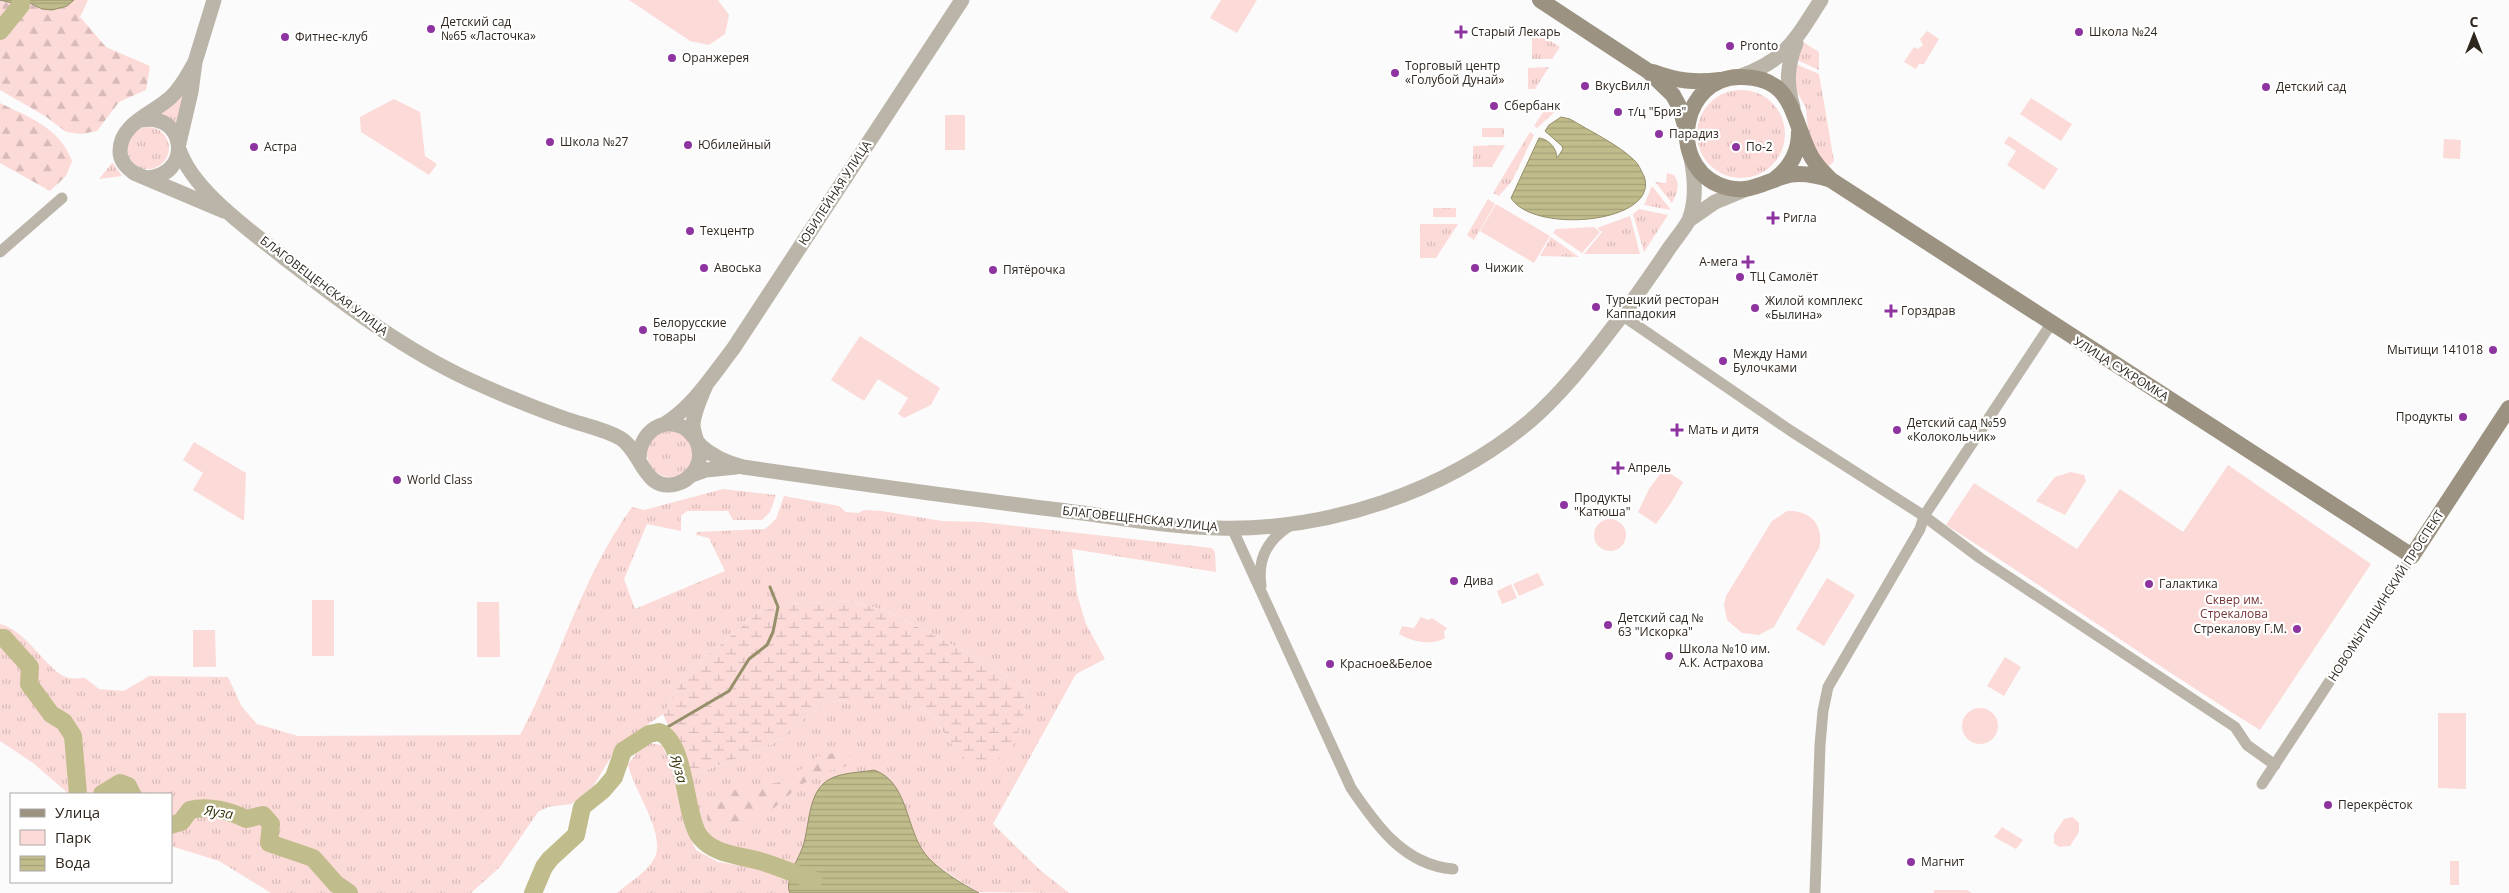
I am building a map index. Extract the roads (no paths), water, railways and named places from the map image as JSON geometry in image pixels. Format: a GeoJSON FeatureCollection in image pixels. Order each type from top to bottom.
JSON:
{"type":"FeatureCollection","features":[{"type":"Feature","properties":{"kind":"main road"},"geometry":{"type":"LineString","coordinates":[[1540,0],[1648,70],[1673,95],[1680,108],[1691,156],[1701,171],[1716,183],[1728,188],[1744,190],[1772,182],[1783,176],[1797,174],[1810,174],[1831,180]]}},
{"type":"Feature","properties":{"kind":"main road"},"geometry":{"type":"LineString","coordinates":[[1648,70],[1681,81],[1695,82],[1731,78],[1756,78],[1768,82],[1780,90],[1796,113],[1807,150],[1831,180]]}},
{"type":"Feature","properties":{"kind":"main road"},"geometry":{"type":"LineString","coordinates":[[1686,129],[1690,113],[1703,92],[1731,78]]}},
{"type":"Feature","properties":{"kind":"main road"},"geometry":{"type":"LineString","coordinates":[[1772,182],[1782,174],[1796,153],[1800,133],[1796,113]]}},
{"type":"Feature","properties":{"kind":"main road","name":"УЛИЦА СУКРОМКА"},"geometry":{"type":"LineString","coordinates":[[1831,180],[2412,556]]}},
{"type":"Feature","properties":{"kind":"main road","name":"НОВОМЫТИЩИНСКИЙ ПРОСПЕКТ"},"geometry":{"type":"LineString","coordinates":[[2412,556],[2509,408]]}},
{"type":"Feature","properties":{"kind":"street"},"geometry":{"type":"LineString","coordinates":[[146,178],[168,171],[176,161],[191,92],[195,62],[214,0]]}},
{"type":"Feature","properties":{"kind":"street","name":"ЮБИЛЕЙНАЯ УЛИЦА"},"geometry":{"type":"LineString","coordinates":[[658,427],[684,409],[706,385],[738,341],[962,0]]}},
{"type":"Feature","properties":{"kind":"street"},"geometry":{"type":"LineString","coordinates":[[1731,78],[1762,68],[1774,61],[1799,35],[1821,0]]}},
{"type":"Feature","properties":{"kind":"street"},"geometry":{"type":"LineString","coordinates":[[1796,113],[1789,92],[1787,68],[1799,35]]}},
{"type":"Feature","properties":{"kind":"street"},"geometry":{"type":"LineString","coordinates":[[195,62],[177,91],[126,130],[120,141],[120,154],[128,169],[177,193],[227,213]]}},
{"type":"Feature","properties":{"kind":"street"},"geometry":{"type":"LineString","coordinates":[[141,120],[150,119],[164,123],[173,131],[192,173],[227,213]]}},
{"type":"Feature","properties":{"kind":"street"},"geometry":{"type":"LineString","coordinates":[[1688,220],[1695,185],[1691,156]]}},
{"type":"Feature","properties":{"kind":"street"},"geometry":{"type":"LineString","coordinates":[[1688,220],[1715,202],[1744,190]]}},
{"type":"Feature","properties":{"kind":"street"},"geometry":{"type":"LineString","coordinates":[[0,252],[62,198]]}},
{"type":"Feature","properties":{"kind":"street","name":"БЛАГОВЕЩЕНСКАЯ УЛИЦА"},"geometry":{"type":"LineString","coordinates":[[227,213],[367,321],[437,364],[522,402],[616,436]]}},
{"type":"Feature","properties":{"kind":"street","name":"БЛАГОВЕЩЕНСКАЯ УЛИЦА"},"geometry":{"type":"LineString","coordinates":[[743,467],[946,497],[1216,528],[1294,523],[1372,506],[1436,481],[1469,463],[1530,420],[1570,380],[1623,316],[1688,220]]}},
{"type":"Feature","properties":{"kind":"street"},"geometry":{"type":"LineString","coordinates":[[1623,316],[1791,431],[1924,516],[1980,558],[2235,727],[2248,745],[2275,765]]}},
{"type":"Feature","properties":{"kind":"street"},"geometry":{"type":"LineString","coordinates":[[1815,893],[1820,745],[1827,690],[1920,529],[1924,516],[2051,324]]}},
{"type":"Feature","properties":{"kind":"street","name":"ЮБИЛЕЙНАЯ УЛИЦА"},"geometry":{"type":"LineString","coordinates":[[696,440],[694,423],[706,385]]}},
{"type":"Feature","properties":{"kind":"street"},"geometry":{"type":"LineString","coordinates":[[639,459],[641,442],[658,427]]}},
{"type":"Feature","properties":{"kind":"street"},"geometry":{"type":"LineString","coordinates":[[616,436],[632,436],[658,427],[682,427],[718,457],[743,467]]}},
{"type":"Feature","properties":{"kind":"street"},"geometry":{"type":"LineString","coordinates":[[616,436],[628,444],[648,476],[661,484],[677,484],[692,475],[716,468],[743,467]]}},
{"type":"Feature","properties":{"kind":"street"},"geometry":{"type":"LineString","coordinates":[[692,475],[700,458],[696,440]]}},
{"type":"Feature","properties":{"kind":"street"},"geometry":{"type":"LineString","coordinates":[[1263,597],[1260,572],[1265,549],[1283,530],[1294,523]]}},
{"type":"Feature","properties":{"kind":"street"},"geometry":{"type":"LineString","coordinates":[[1232,528],[1340,766],[1365,809],[1390,839],[1412,857],[1438,868],[1453,869]]}},
{"type":"Feature","properties":{"kind":"street","name":"НОВОМЫТИЩИНСКИЙ ПРОСПЕКТ"},"geometry":{"type":"LineString","coordinates":[[2262,784],[2412,556]]}},
{"type":"Feature","properties":{"kind":"water"},"geometry":{"type":"Polygon","coordinates":[[[0,0],[74,0],[67,6],[52,10],[42,9],[30,3],[21,5],[0,0]]]}},
{"type":"Feature","properties":{"kind":"water"},"geometry":{"type":"Polygon","coordinates":[[[1561,117],[1570,119],[1603,138],[1628,154],[1636,162],[1644,176],[1644,192],[1634,204],[1615,213],[1592,218],[1568,220],[1544,217],[1524,210],[1511,198],[1539,138],[1546,140],[1552,145],[1556,151],[1557,158],[1563,149],[1545,131],[1549,125],[1561,117]]]}},
{"type":"Feature","properties":{"kind":"water"},"geometry":{"type":"Polygon","coordinates":[[[874,770],[885,776],[894,785],[900,795],[919,844],[926,855],[944,871],[979,893],[790,893],[790,877],[803,846],[814,797],[818,790],[823,784],[834,777],[874,770]]]}},
{"type":"Feature","properties":{"kind":"waterway"},"geometry":{"type":"LineString","coordinates":[[0,31],[21,5],[21,0]]}},
{"type":"Feature","properties":{"kind":"waterway"},"geometry":{"type":"LineString","coordinates":[[659,732],[729,691],[749,659],[767,645],[773,632],[778,607],[770,587]]}},
{"type":"Feature","properties":{"kind":"waterway","name":"Яуза"},"geometry":{"type":"LineString","coordinates":[[0,638],[4,638],[30,667],[29,684],[51,714],[64,722],[73,736],[78,793]]}},
{"type":"Feature","properties":{"kind":"waterway","name":"Яуза"},"geometry":{"type":"LineString","coordinates":[[533,893],[544,867],[576,835],[582,807],[603,790],[614,777],[623,751],[649,734],[659,732],[668,739],[675,750],[695,827],[700,837],[706,843],[726,853],[763,862],[814,880]]}},
{"type":"Feature","properties":{"kind":"waterway","name":"Яуза"},"geometry":{"type":"LineString","coordinates":[[104,793],[120,783],[128,786],[132,793]]}},
{"type":"Feature","properties":{"kind":"waterway","name":"Яуза"},"geometry":{"type":"LineString","coordinates":[[172,825],[181,822],[190,810],[204,808],[219,810],[246,819],[263,815],[271,824],[269,843],[313,858],[336,884],[349,893]]}},
{"type":"Feature","properties":{"kind":"place","name":"Детский сад №65 «Ласточка»"},"geometry":{"type":"Point","coordinates":[431,29]}},
{"type":"Feature","properties":{"kind":"place","name":"Старый Лекарь"},"geometry":{"type":"Point","coordinates":[1461,32]}},
{"type":"Feature","properties":{"kind":"place","name":"Школа №24"},"geometry":{"type":"Point","coordinates":[2079,32]}},
{"type":"Feature","properties":{"kind":"place","name":"Фитнес-клуб"},"geometry":{"type":"Point","coordinates":[285,37]}},
{"type":"Feature","properties":{"kind":"place","name":"Pronto"},"geometry":{"type":"Point","coordinates":[1730,46]}},
{"type":"Feature","properties":{"kind":"place","name":"Оранжерея"},"geometry":{"type":"Point","coordinates":[672,58]}},
{"type":"Feature","properties":{"kind":"place","name":"Торговый центр «Голубой Дунай»"},"geometry":{"type":"Point","coordinates":[1395,73]}},
{"type":"Feature","properties":{"kind":"place","name":"ВкусВилл"},"geometry":{"type":"Point","coordinates":[1585,86]}},
{"type":"Feature","properties":{"kind":"place","name":"Детский сад"},"geometry":{"type":"Point","coordinates":[2266,87]}},
{"type":"Feature","properties":{"kind":"place","name":"Сбербанк"},"geometry":{"type":"Point","coordinates":[1494,106]}},
{"type":"Feature","properties":{"kind":"place","name":"т/ц \"Бриз\""},"geometry":{"type":"Point","coordinates":[1618,112]}},
{"type":"Feature","properties":{"kind":"place","name":"Парадиз"},"geometry":{"type":"Point","coordinates":[1659,134]}},
{"type":"Feature","properties":{"kind":"place","name":"Школа №27"},"geometry":{"type":"Point","coordinates":[550,142]}},
{"type":"Feature","properties":{"kind":"place","name":"Юбилейный"},"geometry":{"type":"Point","coordinates":[688,145]}},
{"type":"Feature","properties":{"kind":"place","name":"Астра"},"geometry":{"type":"Point","coordinates":[254,147]}},
{"type":"Feature","properties":{"kind":"place","name":"По-2"},"geometry":{"type":"Point","coordinates":[1736,147]}},
{"type":"Feature","properties":{"kind":"place","name":"Ригла"},"geometry":{"type":"Point","coordinates":[1773,218]}},
{"type":"Feature","properties":{"kind":"place","name":"Техцентр"},"geometry":{"type":"Point","coordinates":[690,231]}},
{"type":"Feature","properties":{"kind":"place","name":"А-мега"},"geometry":{"type":"Point","coordinates":[1748,262]}},
{"type":"Feature","properties":{"kind":"place","name":"Авоська"},"geometry":{"type":"Point","coordinates":[704,268]}},
{"type":"Feature","properties":{"kind":"place","name":"Чижик"},"geometry":{"type":"Point","coordinates":[1475,268]}},
{"type":"Feature","properties":{"kind":"place","name":"Пятёрочка"},"geometry":{"type":"Point","coordinates":[993,270]}},
{"type":"Feature","properties":{"kind":"place","name":"ТЦ Самолёт"},"geometry":{"type":"Point","coordinates":[1740,277]}},
{"type":"Feature","properties":{"kind":"place","name":"Турецкий ресторан Каппадокия"},"geometry":{"type":"Point","coordinates":[1596,307]}},
{"type":"Feature","properties":{"kind":"place","name":"Жилой комплекс «Былина»"},"geometry":{"type":"Point","coordinates":[1755,308]}},
{"type":"Feature","properties":{"kind":"place","name":"Горздрав"},"geometry":{"type":"Point","coordinates":[1891,311]}},
{"type":"Feature","properties":{"kind":"place","name":"Белорусские товары"},"geometry":{"type":"Point","coordinates":[643,330]}},
{"type":"Feature","properties":{"kind":"place","name":"Мытищи 141018"},"geometry":{"type":"Point","coordinates":[2493,350]}},
{"type":"Feature","properties":{"kind":"place","name":"Между Нами Булочками"},"geometry":{"type":"Point","coordinates":[1723,361]}},
{"type":"Feature","properties":{"kind":"place","name":"Продукты"},"geometry":{"type":"Point","coordinates":[2463,417]}},
{"type":"Feature","properties":{"kind":"place","name":"Мать и дитя"},"geometry":{"type":"Point","coordinates":[1677,430]}},
{"type":"Feature","properties":{"kind":"place","name":"Детский сад №59 «Колокольчик»"},"geometry":{"type":"Point","coordinates":[1897,430]}},
{"type":"Feature","properties":{"kind":"place","name":"Апрель"},"geometry":{"type":"Point","coordinates":[1618,468]}},
{"type":"Feature","properties":{"kind":"place","name":"World Class"},"geometry":{"type":"Point","coordinates":[397,480]}},
{"type":"Feature","properties":{"kind":"place","name":"Продукты \"Катюша\""},"geometry":{"type":"Point","coordinates":[1564,505]}},
{"type":"Feature","properties":{"kind":"place","name":"Дива"},"geometry":{"type":"Point","coordinates":[1454,581]}},
{"type":"Feature","properties":{"kind":"place","name":"Галактика"},"geometry":{"type":"Point","coordinates":[2149,584]}},
{"type":"Feature","properties":{"kind":"place","name":"Детский сад № 63 \"Искорка\""},"geometry":{"type":"Point","coordinates":[1608,625]}},
{"type":"Feature","properties":{"kind":"place","name":"Стрекалову Г.М."},"geometry":{"type":"Point","coordinates":[2297,629]}},
{"type":"Feature","properties":{"kind":"place","name":"Школа №10 им. А.К. Астрахова"},"geometry":{"type":"Point","coordinates":[1669,656]}},
{"type":"Feature","properties":{"kind":"place","name":"Красное&Белое"},"geometry":{"type":"Point","coordinates":[1330,664]}},
{"type":"Feature","properties":{"kind":"place","name":"Перекрёсток"},"geometry":{"type":"Point","coordinates":[2328,805]}},
{"type":"Feature","properties":{"kind":"place","name":"Магнит"},"geometry":{"type":"Point","coordinates":[1911,862]}},
{"type":"Feature","properties":{"kind":"park label","name":"Сквер им. Стрекалова"},"geometry":{"type":"Point","coordinates":[2234,607]}}]}
